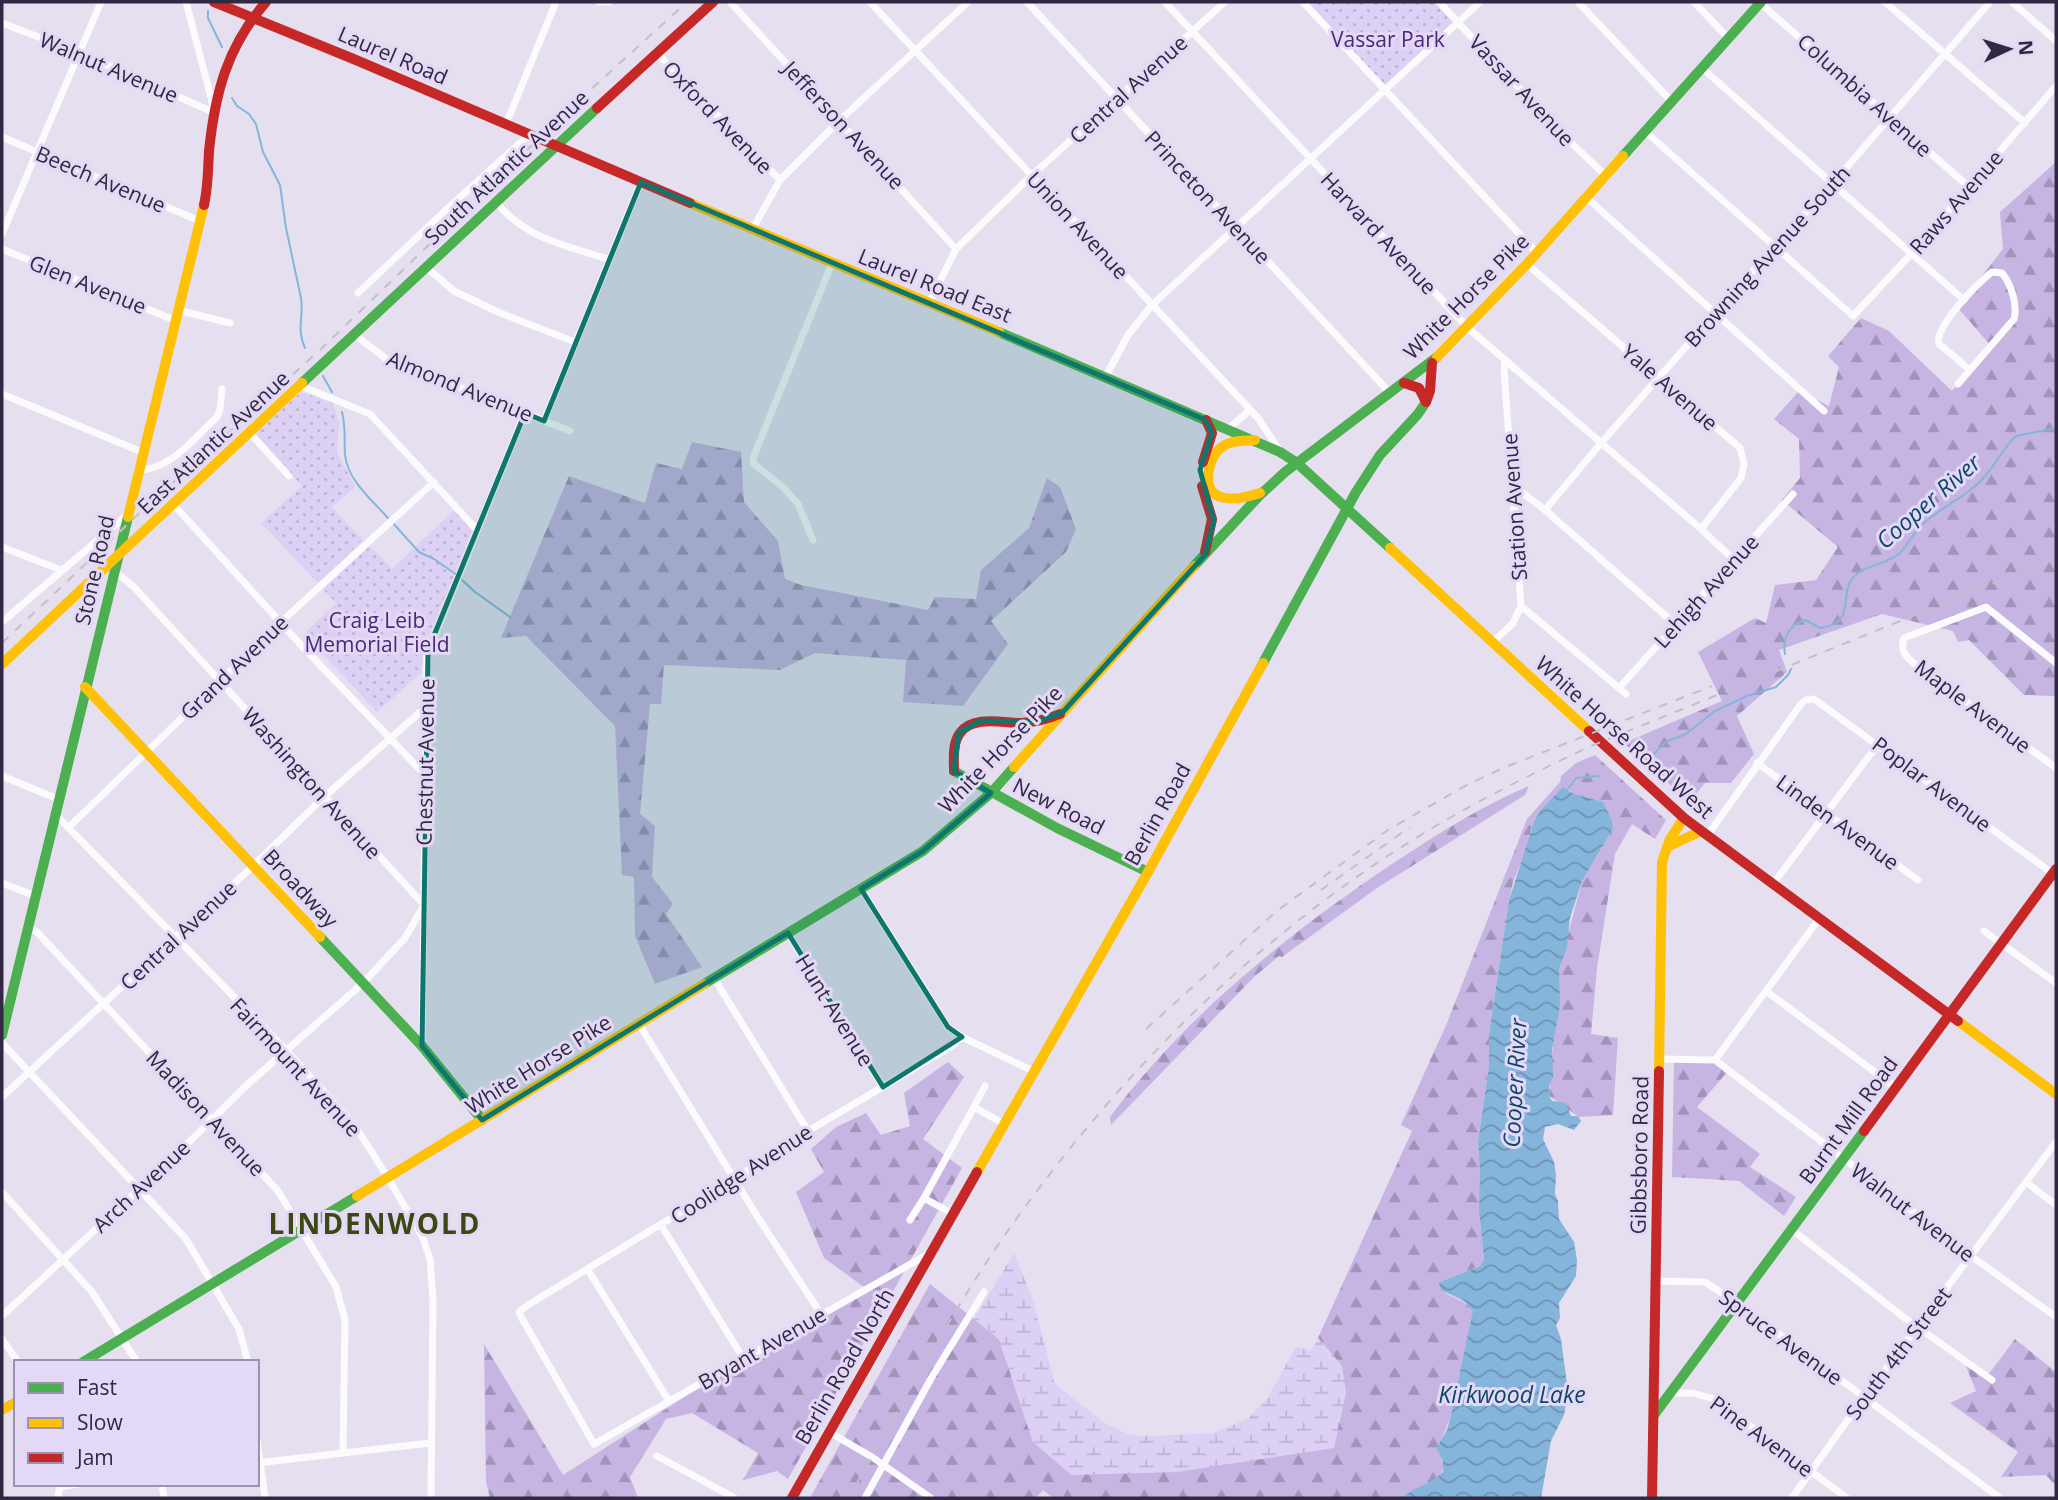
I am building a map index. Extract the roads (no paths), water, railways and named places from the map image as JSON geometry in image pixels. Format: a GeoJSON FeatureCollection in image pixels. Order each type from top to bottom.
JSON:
{"type":"FeatureCollection","features":[{"type":"Feature","properties":{"kind":"main road","name":"Laurel Road"},"geometry":{"type":"LineString","coordinates":[[214,2],[557,146]]}},
{"type":"Feature","properties":{"kind":"main road","name":"Stone Road"},"geometry":{"type":"LineString","coordinates":[[2,1035],[6,995],[28,926],[137,470],[205,200],[215,113],[223,76],[250,17],[266,2]]}},
{"type":"Feature","properties":{"kind":"main road","name":"South Atlantic Avenue"},"geometry":{"type":"LineString","coordinates":[[326,361],[713,2]]}},
{"type":"Feature","properties":{"kind":"main road","name":"White Horse Pike"},"geometry":{"type":"LineString","coordinates":[[86,1360],[923,851],[991,793],[1267,489],[1349,422],[1432,363],[1468,328],[1647,133],[1761,2]]}},
{"type":"Feature","properties":{"kind":"main road","name":"Laurel Road East"},"geometry":{"type":"LineString","coordinates":[[557,146],[752,230],[1106,376],[1255,440],[1297,463]]}},
{"type":"Feature","properties":{"kind":"main road","name":"East Atlantic Avenue"},"geometry":{"type":"LineString","coordinates":[[2,664],[326,361]]}},
{"type":"Feature","properties":{"kind":"main road"},"geometry":{"type":"LineString","coordinates":[[1426,402],[1430,391],[1432,363]]}},
{"type":"Feature","properties":{"kind":"main road"},"geometry":{"type":"LineString","coordinates":[[1404,383],[1419,388],[1426,402]]}},
{"type":"Feature","properties":{"kind":"main road","name":"Berlin Road"},"geometry":{"type":"LineString","coordinates":[[931,1253],[1148,872],[1347,508],[1380,454],[1426,402]]}},
{"type":"Feature","properties":{"kind":"main road"},"geometry":{"type":"LineString","coordinates":[[1205,555],[1214,521],[1200,480],[1200,470],[1212,433],[1206,420]]}},
{"type":"Feature","properties":{"kind":"main road"},"geometry":{"type":"LineString","coordinates":[[1255,440],[1229,442],[1219,448],[1208,470],[1209,486],[1212,492],[1225,500],[1247,498],[1267,489]]}},
{"type":"Feature","properties":{"kind":"main road","name":"White Horse Road West"},"geometry":{"type":"LineString","coordinates":[[1297,463],[1684,818],[2056,1094]]}},
{"type":"Feature","properties":{"kind":"main road"},"geometry":{"type":"LineString","coordinates":[[123,531],[140,536]]}},
{"type":"Feature","properties":{"kind":"main road","name":"Broadway"},"geometry":{"type":"LineString","coordinates":[[85,687],[422,1046],[482,1120]]}},
{"type":"Feature","properties":{"kind":"main road","name":"New Road"},"geometry":{"type":"LineString","coordinates":[[1063,712],[1039,721],[980,721],[968,726],[959,733],[954,744],[954,771],[991,793],[1148,872]]}},
{"type":"Feature","properties":{"kind":"main road","name":"Gibbsboro Road"},"geometry":{"type":"LineString","coordinates":[[1652,1498],[1662,862],[1666,847],[1684,818]]}},
{"type":"Feature","properties":{"kind":"main road"},"geometry":{"type":"LineString","coordinates":[[1666,847],[1704,834]]}},
{"type":"Feature","properties":{"kind":"main road","name":"Burnt Mill Road"},"geometry":{"type":"LineString","coordinates":[[1654,1415],[1999,944],[2055,873]]}},
{"type":"Feature","properties":{"kind":"main road","name":"Berlin Road North"},"geometry":{"type":"LineString","coordinates":[[792,1498],[931,1253]]}},
{"type":"Feature","properties":{"kind":"street"},"geometry":{"type":"LineString","coordinates":[[2,234],[101,2]]}},
{"type":"Feature","properties":{"kind":"street","name":"Stone Road"},"geometry":{"type":"LineString","coordinates":[[186,2],[215,113]]}},
{"type":"Feature","properties":{"kind":"street"},"geometry":{"type":"LineString","coordinates":[[506,124],[556,2]]}},
{"type":"Feature","properties":{"kind":"street"},"geometry":{"type":"LineString","coordinates":[[599,2],[609,2]]}},
{"type":"Feature","properties":{"kind":"street","name":"Jefferson Avenue"},"geometry":{"type":"LineString","coordinates":[[730,2],[956,248]]}},
{"type":"Feature","properties":{"kind":"street","name":"Union Avenue"},"geometry":{"type":"LineString","coordinates":[[870,2],[1250,410],[1272,437],[1280,452]]}},
{"type":"Feature","properties":{"kind":"street"},"geometry":{"type":"LineString","coordinates":[[752,230],[779,180],[839,120],[968,2]]}},
{"type":"Feature","properties":{"kind":"street","name":"Princeton Avenue"},"geometry":{"type":"LineString","coordinates":[[1027,2],[1390,393]]}},
{"type":"Feature","properties":{"kind":"street","name":"Harvard Avenue"},"geometry":{"type":"LineString","coordinates":[[1165,2],[1468,328],[1734,560]]}},
{"type":"Feature","properties":{"kind":"street","name":"Central Avenue"},"geometry":{"type":"LineString","coordinates":[[956,248],[1031,176],[1225,2]]}},
{"type":"Feature","properties":{"kind":"street"},"geometry":{"type":"LineString","coordinates":[[1303,2],[1537,253]]}},
{"type":"Feature","properties":{"kind":"street","name":"Vassar Avenue"},"geometry":{"type":"LineString","coordinates":[[1439,2],[1560,132],[1607,177]]}},
{"type":"Feature","properties":{"kind":"street"},"geometry":{"type":"LineString","coordinates":[[1106,376],[1128,335],[1152,305],[1480,2]]}},
{"type":"Feature","properties":{"kind":"street"},"geometry":{"type":"LineString","coordinates":[[1578,2],[1672,103]]}},
{"type":"Feature","properties":{"kind":"street"},"geometry":{"type":"LineString","coordinates":[[1694,2],[1729,39]]}},
{"type":"Feature","properties":{"kind":"street","name":"Columbia Avenue"},"geometry":{"type":"LineString","coordinates":[[1761,2],[1969,187]]}},
{"type":"Feature","properties":{"kind":"street"},"geometry":{"type":"LineString","coordinates":[[1885,2],[2025,122]]}},
{"type":"Feature","properties":{"kind":"street","name":"Browning Avenue South"},"geometry":{"type":"LineString","coordinates":[[1545,510],[1990,2]]}},
{"type":"Feature","properties":{"kind":"street"},"geometry":{"type":"LineString","coordinates":[[2012,2],[2056,41]]}},
{"type":"Feature","properties":{"kind":"street","name":"Walnut Avenue"},"geometry":{"type":"LineString","coordinates":[[2,23],[80,53],[215,113]]}},
{"type":"Feature","properties":{"kind":"street","name":"Oxford Avenue"},"geometry":{"type":"LineString","coordinates":[[657,53],[779,180]]}},
{"type":"Feature","properties":{"kind":"street"},"geometry":{"type":"LineString","coordinates":[[1702,68],[1964,300]]}},
{"type":"Feature","properties":{"kind":"street","name":"Raws Avenue"},"geometry":{"type":"LineString","coordinates":[[1774,247],[1853,316],[1912,253],[2056,86]]}},
{"type":"Feature","properties":{"kind":"street"},"geometry":{"type":"LineString","coordinates":[[1647,133],[1774,247]]}},
{"type":"Feature","properties":{"kind":"street"},"geometry":{"type":"LineString","coordinates":[[358,293],[530,134]]}},
{"type":"Feature","properties":{"kind":"street","name":"Beech Avenue"},"geometry":{"type":"LineString","coordinates":[[2,137],[200,221]]}},
{"type":"Feature","properties":{"kind":"street"},"geometry":{"type":"LineString","coordinates":[[544,421],[641,182]]}},
{"type":"Feature","properties":{"kind":"street"},"geometry":{"type":"LineString","coordinates":[[1587,198],[1824,411]]}},
{"type":"Feature","properties":{"kind":"street"},"geometry":{"type":"LineString","coordinates":[[497,203],[521,227],[552,241],[608,259]]}},
{"type":"Feature","properties":{"kind":"street"},"geometry":{"type":"LineString","coordinates":[[929,303],[956,248]]}},
{"type":"Feature","properties":{"kind":"street","name":"Glen Avenue"},"geometry":{"type":"LineString","coordinates":[[2,249],[176,315],[230,323]]}},
{"type":"Feature","properties":{"kind":"street"},"geometry":{"type":"LineString","coordinates":[[813,540],[797,504],[783,486],[754,464],[753,458],[832,263]]}},
{"type":"Feature","properties":{"kind":"street","name":"Yale Avenue"},"geometry":{"type":"LineString","coordinates":[[1527,264],[1740,448],[1744,464],[1741,478],[1701,529]]}},
{"type":"Feature","properties":{"kind":"street"},"geometry":{"type":"LineString","coordinates":[[427,268],[454,290],[498,313],[575,342]]}},
{"type":"Feature","properties":{"kind":"street"},"geometry":{"type":"LineString","coordinates":[[1958,384],[2014,319],[2016,313],[2009,282],[2002,273],[1992,272],[1964,300],[1940,330],[1937,338],[1939,344],[1970,370]]}},
{"type":"Feature","properties":{"kind":"street","name":"Almond Avenue"},"geometry":{"type":"LineString","coordinates":[[355,335],[385,358],[570,431]]}},
{"type":"Feature","properties":{"kind":"street","name":"Station Avenue"},"geometry":{"type":"LineString","coordinates":[[1492,643],[1513,623],[1521,607],[1505,361]]}},
{"type":"Feature","properties":{"kind":"street"},"geometry":{"type":"LineString","coordinates":[[300,386],[370,414],[477,530]]}},
{"type":"Feature","properties":{"kind":"street"},"geometry":{"type":"LineString","coordinates":[[137,470],[152,470],[168,462],[217,417],[222,389]]}},
{"type":"Feature","properties":{"kind":"street"},"geometry":{"type":"LineString","coordinates":[[2,394],[142,452]]}},
{"type":"Feature","properties":{"kind":"street"},"geometry":{"type":"LineString","coordinates":[[1228,429],[1250,410]]}},
{"type":"Feature","properties":{"kind":"street","name":"Chestnut Avenue"},"geometry":{"type":"LineString","coordinates":[[422,1046],[428,650],[525,413]]}},
{"type":"Feature","properties":{"kind":"street"},"geometry":{"type":"LineString","coordinates":[[249,432],[289,476]]}},
{"type":"Feature","properties":{"kind":"street","name":"Grand Avenue"},"geometry":{"type":"LineString","coordinates":[[69,828],[281,622],[433,482]]}},
{"type":"Feature","properties":{"kind":"street"},"geometry":{"type":"LineString","coordinates":[[1511,484],[1545,510],[1676,625]]}},
{"type":"Feature","properties":{"kind":"street","name":"Lehigh Avenue"},"geometry":{"type":"LineString","coordinates":[[1619,688],[1793,494]]}},
{"type":"Feature","properties":{"kind":"street"},"geometry":{"type":"LineString","coordinates":[[173,504],[425,775]]}},
{"type":"Feature","properties":{"kind":"street"},"geometry":{"type":"LineString","coordinates":[[2,622],[127,515]]}},
{"type":"Feature","properties":{"kind":"street"},"geometry":{"type":"LineString","coordinates":[[2,547],[61,570]]}},
{"type":"Feature","properties":{"kind":"street","name":"Washington Avenue"},"geometry":{"type":"LineString","coordinates":[[114,571],[134,587],[424,905]]}},
{"type":"Feature","properties":{"kind":"street"},"geometry":{"type":"LineString","coordinates":[[1521,607],[1626,694]]}},
{"type":"Feature","properties":{"kind":"street","name":"Maple Avenue"},"geometry":{"type":"LineString","coordinates":[[2056,663],[1986,607],[1904,638],[1903,652],[1911,661],[2056,768]]}},
{"type":"Feature","properties":{"kind":"street","name":"Poplar Avenue"},"geometry":{"type":"LineString","coordinates":[[1757,764],[1806,700],[1814,699],[2055,873]]}},
{"type":"Feature","properties":{"kind":"street","name":"Central Avenue"},"geometry":{"type":"LineString","coordinates":[[2,1097],[177,937],[325,796],[426,707]]}},
{"type":"Feature","properties":{"kind":"street"},"geometry":{"type":"LineString","coordinates":[[1773,884],[1878,744]]}},
{"type":"Feature","properties":{"kind":"street"},"geometry":{"type":"LineString","coordinates":[[1704,834],[1757,764]]}},
{"type":"Feature","properties":{"kind":"street","name":"Linden Avenue"},"geometry":{"type":"LineString","coordinates":[[1757,764],[1918,880]]}},
{"type":"Feature","properties":{"kind":"street"},"geometry":{"type":"LineString","coordinates":[[2,776],[58,799]]}},
{"type":"Feature","properties":{"kind":"street","name":"Fairmount Avenue"},"geometry":{"type":"LineString","coordinates":[[55,814],[286,1050],[361,1135],[423,1237],[430,1259],[434,1324],[431,1498]]}},
{"type":"Feature","properties":{"kind":"street"},"geometry":{"type":"LineString","coordinates":[[2,883],[35,896]]}},
{"type":"Feature","properties":{"kind":"street"},"geometry":{"type":"LineString","coordinates":[[861,889],[948,1027],[962,1037],[1033,1071]]}},
{"type":"Feature","properties":{"kind":"street","name":"Arch Avenue"},"geometry":{"type":"LineString","coordinates":[[2,1317],[286,1050],[363,983],[405,937],[424,905]]}},
{"type":"Feature","properties":{"kind":"street"},"geometry":{"type":"LineString","coordinates":[[1660,1059],[1715,1060],[1819,919]]}},
{"type":"Feature","properties":{"kind":"street","name":"Madison Avenue"},"geometry":{"type":"LineString","coordinates":[[28,926],[37,932],[104,1003],[278,1191],[336,1287],[345,1320],[343,1452]]}},
{"type":"Feature","properties":{"kind":"street"},"geometry":{"type":"LineString","coordinates":[[1984,931],[2056,984]]}},
{"type":"Feature","properties":{"kind":"street","name":"Hunt Avenue"},"geometry":{"type":"LineString","coordinates":[[788,933],[883,1087]]}},
{"type":"Feature","properties":{"kind":"street"},"geometry":{"type":"LineString","coordinates":[[713,977],[808,1131]]}},
{"type":"Feature","properties":{"kind":"street"},"geometry":{"type":"LineString","coordinates":[[1766,991],[1895,1087]]}},
{"type":"Feature","properties":{"kind":"street"},"geometry":{"type":"LineString","coordinates":[[639,1024],[821,1314]]}},
{"type":"Feature","properties":{"kind":"street","name":"Coolidge Avenue"},"geometry":{"type":"LineString","coordinates":[[594,1444],[519,1312],[808,1131],[952,1046],[962,1037]]}},
{"type":"Feature","properties":{"kind":"street"},"geometry":{"type":"LineString","coordinates":[[2,1043],[186,1239],[239,1329],[247,1360]]}},
{"type":"Feature","properties":{"kind":"street","name":"Walnut Avenue"},"geometry":{"type":"LineString","coordinates":[[1715,1060],[1843,1160],[2056,1317]]}},
{"type":"Feature","properties":{"kind":"street"},"geometry":{"type":"LineString","coordinates":[[910,1220],[985,1086]]}},
{"type":"Feature","properties":{"kind":"street"},"geometry":{"type":"LineString","coordinates":[[974,1107],[1004,1124]]}},
{"type":"Feature","properties":{"kind":"street","name":"South 4th Street"},"geometry":{"type":"LineString","coordinates":[[1792,1498],[2056,1142]]}},
{"type":"Feature","properties":{"kind":"street"},"geometry":{"type":"LineString","coordinates":[[2025,1182],[2056,1205]]}},
{"type":"Feature","properties":{"kind":"street"},"geometry":{"type":"LineString","coordinates":[[2,1192],[92,1292],[136,1360]]}},
{"type":"Feature","properties":{"kind":"street"},"geometry":{"type":"LineString","coordinates":[[924,1198],[953,1214]]}},
{"type":"Feature","properties":{"kind":"street"},"geometry":{"type":"LineString","coordinates":[[661,1225],[743,1357]]}},
{"type":"Feature","properties":{"kind":"street"},"geometry":{"type":"LineString","coordinates":[[1791,1229],[1992,1380]]}},
{"type":"Feature","properties":{"kind":"street","name":"Bryant Avenue"},"geometry":{"type":"LineString","coordinates":[[594,1444],[743,1357],[931,1253]]}},
{"type":"Feature","properties":{"kind":"street"},"geometry":{"type":"LineString","coordinates":[[588,1270],[669,1401]]}},
{"type":"Feature","properties":{"kind":"street","name":"Spruce Avenue"},"geometry":{"type":"LineString","coordinates":[[1656,1281],[1705,1282],[1865,1397],[1998,1498]]}},
{"type":"Feature","properties":{"kind":"street"},"geometry":{"type":"LineString","coordinates":[[865,1498],[933,1375],[984,1292]]}},
{"type":"Feature","properties":{"kind":"street"},"geometry":{"type":"LineString","coordinates":[[2,1339],[17,1360]]}},
{"type":"Feature","properties":{"kind":"street","name":"Pine Avenue"},"geometry":{"type":"LineString","coordinates":[[1670,1394],[1693,1393],[1714,1399],[1847,1498]]}},
{"type":"Feature","properties":{"kind":"street"},"geometry":{"type":"LineString","coordinates":[[829,1432],[884,1465],[931,1498]]}},
{"type":"Feature","properties":{"kind":"street"},"geometry":{"type":"LineString","coordinates":[[265,1498],[259,1463],[430,1443]]}},
{"type":"Feature","properties":{"kind":"street"},"geometry":{"type":"LineString","coordinates":[[657,1456],[735,1498]]}},
{"type":"Feature","properties":{"kind":"water","name":"Kirkwood Lake"},"geometry":{"type":"Polygon","coordinates":[[[1563,787],[1574,794],[1603,802],[1613,829],[1582,881],[1570,918],[1567,947],[1559,969],[1560,1005],[1552,1050],[1553,1077],[1549,1096],[1552,1101],[1566,1103],[1571,1116],[1578,1116],[1581,1121],[1574,1130],[1558,1124],[1545,1127],[1543,1139],[1554,1162],[1559,1219],[1574,1242],[1577,1260],[1576,1276],[1559,1303],[1560,1318],[1556,1325],[1569,1386],[1564,1415],[1551,1441],[1541,1498],[1402,1498],[1443,1472],[1443,1461],[1437,1450],[1447,1430],[1473,1311],[1464,1301],[1441,1290],[1439,1284],[1480,1266],[1484,1260],[1479,1210],[1478,1141],[1489,1066],[1489,1034],[1509,900],[1534,822],[1540,811],[1563,787]]]}},
{"type":"Feature","properties":{"kind":"waterway"},"geometry":{"type":"LineString","coordinates":[[208,11],[208,18],[222,47]]}},
{"type":"Feature","properties":{"kind":"waterway"},"geometry":{"type":"LineString","coordinates":[[232,98],[256,124],[263,152],[280,185],[301,298],[301,335],[305,348]]}},
{"type":"Feature","properties":{"kind":"waterway"},"geometry":{"type":"LineString","coordinates":[[323,376],[332,392]]}},
{"type":"Feature","properties":{"kind":"waterway"},"geometry":{"type":"LineString","coordinates":[[342,412],[347,464],[362,489],[388,518]]}},
{"type":"Feature","properties":{"kind":"waterway","name":"Cooper River"},"geometry":{"type":"LineString","coordinates":[[1785,654],[1786,638],[1791,629],[1805,620],[1820,628],[1839,621],[1845,608],[1848,586],[1856,574],[1899,554],[1923,524],[1979,482],[2016,436],[2056,428]]}},
{"type":"Feature","properties":{"kind":"waterway"},"geometry":{"type":"LineString","coordinates":[[392,522],[419,552],[457,575]]}},
{"type":"Feature","properties":{"kind":"waterway"},"geometry":{"type":"LineString","coordinates":[[461,579],[510,617]]}},
{"type":"Feature","properties":{"kind":"waterway","name":"Cooper River"},"geometry":{"type":"LineString","coordinates":[[1643,762],[1667,741],[1686,734],[1715,711],[1747,696],[1776,687],[1791,669]]}},
{"type":"Feature","properties":{"kind":"waterway","name":"Cooper River"},"geometry":{"type":"LineString","coordinates":[[1568,789],[1576,778],[1599,776]]}},
{"type":"Feature","properties":{"kind":"railway"},"geometry":{"type":"LineString","coordinates":[[2,643],[148,505],[320,350],[577,102],[687,2]]}},
{"type":"Feature","properties":{"kind":"railway"},"geometry":{"type":"LineString","coordinates":[[848,1498],[975,1280],[1066,1153],[1162,1044],[1214,993],[1268,945],[1325,900],[1384,858],[1446,820],[1591,746],[2056,558]]}},
{"type":"Feature","properties":{"kind":"railway"},"geometry":{"type":"LineString","coordinates":[[1146,1029],[1278,910],[1388,830],[1463,787],[1503,768],[1712,686]]}},
{"type":"Feature","properties":{"kind":"railway"},"geometry":{"type":"LineString","coordinates":[[1321,890],[1410,827]]}},
{"type":"Feature","properties":{"kind":"district","name":"LINDENWOLD"},"geometry":{"type":"Point","coordinates":[375,1223]}},
{"type":"Feature","properties":{"kind":"park label","name":"Vassar Park"},"geometry":{"type":"Point","coordinates":[1388,39]}},
{"type":"Feature","properties":{"kind":"park label","name":"Craig Leib Memorial Field"},"geometry":{"type":"Point","coordinates":[377,632]}}]}
